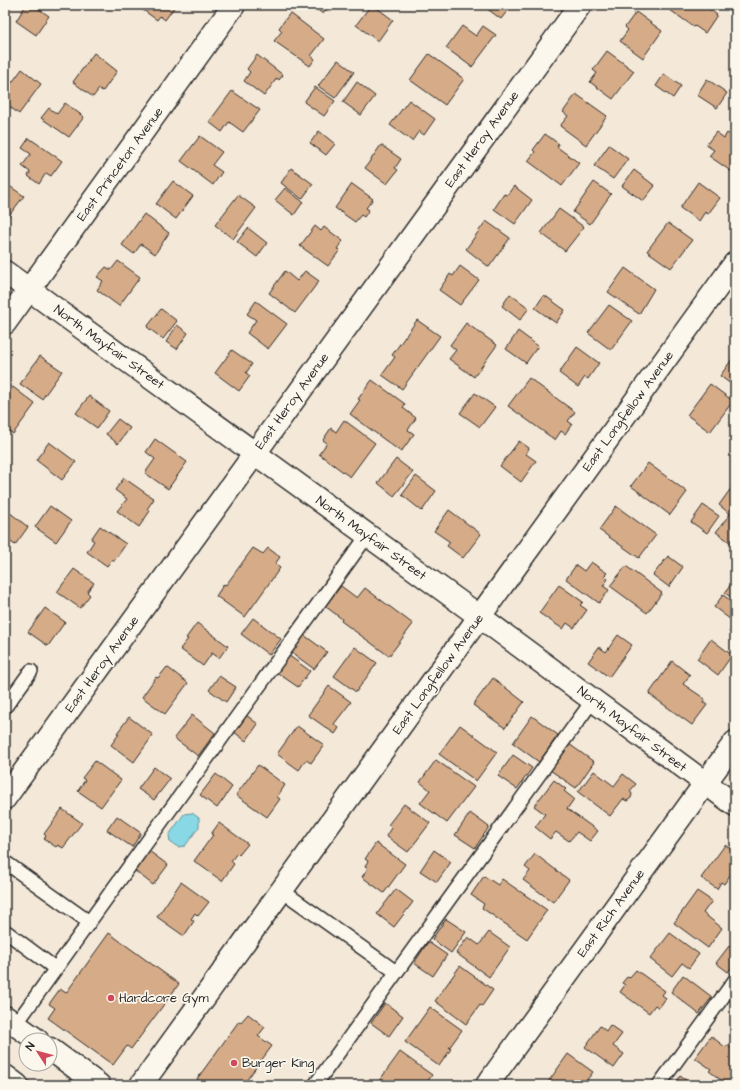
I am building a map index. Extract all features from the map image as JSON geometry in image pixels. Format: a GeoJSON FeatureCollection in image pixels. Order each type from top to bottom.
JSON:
{"type":"FeatureCollection","features":[{"type":"Feature","properties":{"kind":"street","name":"East Princeton Avenue"},"geometry":{"type":"LineString","coordinates":[[5,323],[234,5]]}},
{"type":"Feature","properties":{"kind":"street","name":"East Heroy Avenue"},"geometry":{"type":"LineString","coordinates":[[5,798],[580,5]]}},
{"type":"Feature","properties":{"kind":"street","name":"East Longfellow Avenue"},"geometry":{"type":"LineString","coordinates":[[141,1085],[735,263]]}},
{"type":"Feature","properties":{"kind":"street","name":"North Mayfair Street"},"geometry":{"type":"LineString","coordinates":[[5,272],[479,616],[735,805]]}},
{"type":"Feature","properties":{"kind":"street","name":"East Rich Avenue"},"geometry":{"type":"LineString","coordinates":[[487,1085],[735,742]]}},
{"type":"Feature","properties":{"kind":"street"},"geometry":{"type":"LineString","coordinates":[[9,1021],[25,1032]]}},
{"type":"Feature","properties":{"kind":"street"},"geometry":{"type":"LineString","coordinates":[[58,1055],[99,1085]]}},
{"type":"Feature","properties":{"kind":"street"},"geometry":{"type":"LineString","coordinates":[[5,1076],[18,1085]]}},
{"type":"Feature","properties":{"kind":"lane"},"geometry":{"type":"LineString","coordinates":[[9,1021],[56,968],[367,536]]}},
{"type":"Feature","properties":{"kind":"lane"},"geometry":{"type":"LineString","coordinates":[[5,707],[31,671]]}},
{"type":"Feature","properties":{"kind":"lane"},"geometry":{"type":"LineString","coordinates":[[314,1085],[593,700]]}},
{"type":"Feature","properties":{"kind":"lane"},"geometry":{"type":"LineString","coordinates":[[5,862],[89,922]]}},
{"type":"Feature","properties":{"kind":"lane"},"geometry":{"type":"LineString","coordinates":[[281,890],[396,972]]}},
{"type":"Feature","properties":{"kind":"lane"},"geometry":{"type":"LineString","coordinates":[[5,931],[56,968]]}},
{"type":"Feature","properties":{"kind":"lane"},"geometry":{"type":"LineString","coordinates":[[659,1085],[735,980]]}},
{"type":"Feature","properties":{"kind":"water"},"geometry":{"type":"Polygon","coordinates":[[[192,813],[199,818],[199,827],[185,846],[178,847],[170,842],[169,835],[184,814],[192,813]]]}},
{"type":"Feature","properties":{"kind":"building"},"geometry":{"type":"Polygon","coordinates":[[[26,5],[33,5],[49,16],[36,35],[16,21],[26,5]]]}},
{"type":"Feature","properties":{"kind":"building"},"geometry":{"type":"Polygon","coordinates":[[[136,5],[176,5],[165,20],[160,16],[157,20],[136,5]]]}},
{"type":"Feature","properties":{"kind":"building"},"geometry":{"type":"Polygon","coordinates":[[[311,5],[329,5],[323,14],[311,5]]]}},
{"type":"Feature","properties":{"kind":"building"},"geometry":{"type":"Polygon","coordinates":[[[371,5],[393,20],[378,41],[356,25],[371,5]]]}},
{"type":"Feature","properties":{"kind":"building"},"geometry":{"type":"Polygon","coordinates":[[[482,5],[512,5],[501,19],[482,5]]]}},
{"type":"Feature","properties":{"kind":"building"},"geometry":{"type":"Polygon","coordinates":[[[663,5],[704,5],[717,15],[705,33],[663,5]]]}},
{"type":"Feature","properties":{"kind":"building"},"geometry":{"type":"Polygon","coordinates":[[[636,12],[662,31],[643,58],[620,41],[628,30],[625,27],[636,12]]]}},
{"type":"Feature","properties":{"kind":"building"},"geometry":{"type":"Polygon","coordinates":[[[290,13],[324,39],[311,56],[315,59],[310,66],[274,41],[282,31],[279,28],[290,13]]]}},
{"type":"Feature","properties":{"kind":"building"},"geometry":{"type":"Polygon","coordinates":[[[462,26],[476,36],[483,26],[496,35],[472,67],[446,48],[462,26]]]}},
{"type":"Feature","properties":{"kind":"building"},"geometry":{"type":"Polygon","coordinates":[[[607,51],[634,71],[613,99],[590,82],[597,73],[593,70],[607,51]]]}},
{"type":"Feature","properties":{"kind":"building"},"geometry":{"type":"Polygon","coordinates":[[[94,53],[117,71],[103,91],[99,89],[93,97],[73,82],[94,53]]]}},
{"type":"Feature","properties":{"kind":"building"},"geometry":{"type":"Polygon","coordinates":[[[429,54],[464,79],[445,105],[410,80],[429,54]]]}},
{"type":"Feature","properties":{"kind":"building"},"geometry":{"type":"Polygon","coordinates":[[[257,55],[283,75],[279,80],[277,78],[264,96],[244,81],[250,72],[247,69],[257,55]]]}},
{"type":"Feature","properties":{"kind":"building"},"geometry":{"type":"Polygon","coordinates":[[[338,60],[354,72],[335,98],[318,86],[338,60]]]}},
{"type":"Feature","properties":{"kind":"building"},"geometry":{"type":"Polygon","coordinates":[[[22,69],[41,84],[19,114],[5,103],[5,92],[22,69]]]}},
{"type":"Feature","properties":{"kind":"building"},"geometry":{"type":"Polygon","coordinates":[[[664,74],[681,86],[673,98],[656,86],[664,74]]]}},
{"type":"Feature","properties":{"kind":"building"},"geometry":{"type":"Polygon","coordinates":[[[707,79],[727,93],[717,108],[697,95],[707,79]]]}},
{"type":"Feature","properties":{"kind":"building"},"geometry":{"type":"Polygon","coordinates":[[[357,82],[375,96],[361,115],[343,102],[357,82]]]}},
{"type":"Feature","properties":{"kind":"building"},"geometry":{"type":"Polygon","coordinates":[[[315,87],[335,101],[324,116],[304,102],[315,87]]]}},
{"type":"Feature","properties":{"kind":"building"},"geometry":{"type":"Polygon","coordinates":[[[232,91],[260,110],[243,132],[229,122],[222,132],[209,122],[232,91]]]}},
{"type":"Feature","properties":{"kind":"building"},"geometry":{"type":"Polygon","coordinates":[[[576,94],[607,116],[586,145],[560,126],[568,116],[563,112],[576,94]]]}},
{"type":"Feature","properties":{"kind":"building"},"geometry":{"type":"Polygon","coordinates":[[[409,100],[435,119],[424,135],[419,131],[412,141],[390,125],[409,100]]]}},
{"type":"Feature","properties":{"kind":"building"},"geometry":{"type":"Polygon","coordinates":[[[65,103],[84,117],[69,137],[41,118],[49,108],[57,114],[65,103]]]}},
{"type":"Feature","properties":{"kind":"building"},"geometry":{"type":"Polygon","coordinates":[[[319,131],[335,144],[326,155],[310,143],[319,131]]]}},
{"type":"Feature","properties":{"kind":"building"},"geometry":{"type":"Polygon","coordinates":[[[716,132],[724,138],[727,133],[735,138],[735,174],[709,156],[714,150],[706,145],[716,132]]]}},
{"type":"Feature","properties":{"kind":"building"},"geometry":{"type":"Polygon","coordinates":[[[545,134],[559,144],[557,147],[579,163],[562,186],[528,161],[535,152],[533,150],[545,134]]]}},
{"type":"Feature","properties":{"kind":"building"},"geometry":{"type":"Polygon","coordinates":[[[200,136],[222,152],[212,165],[222,172],[213,185],[181,161],[200,136]]]}},
{"type":"Feature","properties":{"kind":"building"},"geometry":{"type":"Polygon","coordinates":[[[29,138],[62,161],[51,176],[46,173],[39,184],[28,176],[30,172],[22,166],[31,154],[22,148],[29,138]]]}},
{"type":"Feature","properties":{"kind":"building"},"geometry":{"type":"Polygon","coordinates":[[[381,145],[401,159],[395,168],[398,170],[387,184],[365,168],[381,145]]]}},
{"type":"Feature","properties":{"kind":"building"},"geometry":{"type":"Polygon","coordinates":[[[609,145],[628,159],[613,179],[594,166],[609,145]]]}},
{"type":"Feature","properties":{"kind":"building"},"geometry":{"type":"Polygon","coordinates":[[[291,168],[313,184],[302,199],[281,183],[291,168]]]}},
{"type":"Feature","properties":{"kind":"building"},"geometry":{"type":"Polygon","coordinates":[[[634,170],[655,186],[643,201],[622,186],[634,170]]]}},
{"type":"Feature","properties":{"kind":"building"},"geometry":{"type":"Polygon","coordinates":[[[173,181],[193,196],[176,219],[156,204],[173,181]]]}},
{"type":"Feature","properties":{"kind":"building"},"geometry":{"type":"Polygon","coordinates":[[[594,182],[611,194],[590,224],[573,212],[594,182]]]}},
{"type":"Feature","properties":{"kind":"building"},"geometry":{"type":"Polygon","coordinates":[[[698,182],[720,198],[708,214],[705,212],[699,221],[680,208],[698,182]]]}},
{"type":"Feature","properties":{"kind":"building"},"geometry":{"type":"Polygon","coordinates":[[[5,183],[24,196],[7,218],[5,216],[5,183]]]}},
{"type":"Feature","properties":{"kind":"building"},"geometry":{"type":"Polygon","coordinates":[[[352,184],[373,199],[366,208],[369,210],[364,217],[361,215],[355,222],[335,208],[352,184]]]}},
{"type":"Feature","properties":{"kind":"building"},"geometry":{"type":"Polygon","coordinates":[[[514,186],[532,200],[515,224],[494,209],[504,194],[507,195],[514,186]]]}},
{"type":"Feature","properties":{"kind":"building"},"geometry":{"type":"Polygon","coordinates":[[[285,188],[303,202],[294,215],[275,200],[285,188]]]}},
{"type":"Feature","properties":{"kind":"building"},"geometry":{"type":"Polygon","coordinates":[[[238,195],[256,208],[233,239],[215,225],[238,195]]]}},
{"type":"Feature","properties":{"kind":"building"},"geometry":{"type":"Polygon","coordinates":[[[559,209],[584,227],[565,251],[541,233],[559,209]]]}},
{"type":"Feature","properties":{"kind":"building"},"geometry":{"type":"Polygon","coordinates":[[[144,214],[169,233],[155,254],[141,244],[134,254],[122,245],[144,214]]]}},
{"type":"Feature","properties":{"kind":"building"},"geometry":{"type":"Polygon","coordinates":[[[486,221],[510,238],[489,267],[466,249],[486,221]]]}},
{"type":"Feature","properties":{"kind":"building"},"geometry":{"type":"Polygon","coordinates":[[[668,223],[692,240],[671,268],[647,251],[668,223]]]}},
{"type":"Feature","properties":{"kind":"building"},"geometry":{"type":"Polygon","coordinates":[[[315,226],[321,231],[324,227],[343,241],[337,249],[340,250],[328,266],[300,246],[315,226]]]}},
{"type":"Feature","properties":{"kind":"building"},"geometry":{"type":"Polygon","coordinates":[[[248,228],[267,243],[257,257],[237,242],[248,228]]]}},
{"type":"Feature","properties":{"kind":"building"},"geometry":{"type":"Polygon","coordinates":[[[118,261],[140,277],[119,306],[97,290],[103,281],[97,277],[106,267],[111,270],[118,261]]]}},
{"type":"Feature","properties":{"kind":"building"},"geometry":{"type":"Polygon","coordinates":[[[460,266],[479,280],[460,305],[439,290],[450,274],[453,276],[460,266]]]}},
{"type":"Feature","properties":{"kind":"building"},"geometry":{"type":"Polygon","coordinates":[[[625,268],[654,289],[639,314],[608,292],[625,268]]]}},
{"type":"Feature","properties":{"kind":"building"},"geometry":{"type":"Polygon","coordinates":[[[285,271],[297,281],[305,271],[319,281],[295,313],[269,293],[285,271]]]}},
{"type":"Feature","properties":{"kind":"building"},"geometry":{"type":"Polygon","coordinates":[[[510,294],[529,308],[520,320],[502,306],[510,294]]]}},
{"type":"Feature","properties":{"kind":"building"},"geometry":{"type":"Polygon","coordinates":[[[544,295],[565,310],[556,323],[535,308],[544,295]]]}},
{"type":"Feature","properties":{"kind":"building"},"geometry":{"type":"Polygon","coordinates":[[[256,301],[287,324],[268,349],[247,333],[256,320],[247,314],[256,301]]]}},
{"type":"Feature","properties":{"kind":"building"},"geometry":{"type":"Polygon","coordinates":[[[609,305],[632,321],[611,350],[588,333],[609,305]]]}},
{"type":"Feature","properties":{"kind":"building"},"geometry":{"type":"Polygon","coordinates":[[[161,309],[177,321],[163,339],[147,327],[161,309]]]}},
{"type":"Feature","properties":{"kind":"building"},"geometry":{"type":"Polygon","coordinates":[[[417,320],[440,336],[402,389],[382,375],[395,357],[392,355],[417,320]]]}},
{"type":"Feature","properties":{"kind":"building"},"geometry":{"type":"Polygon","coordinates":[[[466,323],[497,345],[474,377],[449,359],[456,350],[450,345],[466,323]]]}},
{"type":"Feature","properties":{"kind":"building"},"geometry":{"type":"Polygon","coordinates":[[[177,325],[188,333],[177,349],[166,342],[177,325]]]}},
{"type":"Feature","properties":{"kind":"building"},"geometry":{"type":"Polygon","coordinates":[[[518,331],[538,346],[526,363],[506,349],[518,331]]]}},
{"type":"Feature","properties":{"kind":"building"},"geometry":{"type":"Polygon","coordinates":[[[577,347],[599,363],[588,379],[585,377],[578,387],[559,373],[577,347]]]}},
{"type":"Feature","properties":{"kind":"building"},"geometry":{"type":"Polygon","coordinates":[[[232,350],[252,364],[246,373],[250,376],[239,391],[215,373],[232,350]]]}},
{"type":"Feature","properties":{"kind":"building"},"geometry":{"type":"Polygon","coordinates":[[[735,355],[735,387],[720,376],[735,355]]]}},
{"type":"Feature","properties":{"kind":"building"},"geometry":{"type":"Polygon","coordinates":[[[40,356],[62,371],[42,399],[20,384],[40,356]]]}},
{"type":"Feature","properties":{"kind":"building"},"geometry":{"type":"Polygon","coordinates":[[[529,378],[575,412],[568,421],[572,424],[565,434],[561,431],[555,440],[508,406],[529,378]]]}},
{"type":"Feature","properties":{"kind":"building"},"geometry":{"type":"Polygon","coordinates":[[[372,380],[405,404],[403,408],[416,418],[408,430],[414,434],[401,452],[350,414],[360,400],[358,399],[372,380]]]}},
{"type":"Feature","properties":{"kind":"building"},"geometry":{"type":"Polygon","coordinates":[[[710,384],[733,401],[710,432],[687,415],[710,384]]]}},
{"type":"Feature","properties":{"kind":"building"},"geometry":{"type":"Polygon","coordinates":[[[13,387],[35,404],[13,434],[5,428],[5,398],[13,387]]]}},
{"type":"Feature","properties":{"kind":"building"},"geometry":{"type":"Polygon","coordinates":[[[475,393],[495,407],[480,427],[460,413],[475,393]]]}},
{"type":"Feature","properties":{"kind":"building"},"geometry":{"type":"Polygon","coordinates":[[[89,396],[109,411],[97,428],[76,413],[89,396]]]}},
{"type":"Feature","properties":{"kind":"building"},"geometry":{"type":"Polygon","coordinates":[[[118,419],[130,428],[118,444],[106,434],[118,419]]]}},
{"type":"Feature","properties":{"kind":"building"},"geometry":{"type":"Polygon","coordinates":[[[344,420],[375,443],[350,477],[319,454],[327,443],[323,440],[331,428],[336,432],[344,420]]]}},
{"type":"Feature","properties":{"kind":"building"},"geometry":{"type":"Polygon","coordinates":[[[155,439],[187,462],[168,489],[145,473],[155,459],[146,452],[155,439]]]}},
{"type":"Feature","properties":{"kind":"building"},"geometry":{"type":"Polygon","coordinates":[[[519,441],[529,448],[526,454],[536,461],[521,482],[500,466],[519,441]]]}},
{"type":"Feature","properties":{"kind":"building"},"geometry":{"type":"Polygon","coordinates":[[[49,442],[76,462],[62,480],[36,460],[49,442]]]}},
{"type":"Feature","properties":{"kind":"building"},"geometry":{"type":"Polygon","coordinates":[[[396,459],[413,472],[394,496],[378,483],[396,459]]]}},
{"type":"Feature","properties":{"kind":"building"},"geometry":{"type":"Polygon","coordinates":[[[648,463],[687,492],[670,515],[631,486],[648,463]]]}},
{"type":"Feature","properties":{"kind":"building"},"geometry":{"type":"Polygon","coordinates":[[[416,476],[436,491],[422,511],[402,495],[416,476]]]}},
{"type":"Feature","properties":{"kind":"building"},"geometry":{"type":"Polygon","coordinates":[[[124,478],[154,499],[147,509],[150,511],[139,527],[117,511],[127,499],[115,490],[124,478]]]}},
{"type":"Feature","properties":{"kind":"building"},"geometry":{"type":"Polygon","coordinates":[[[732,487],[735,489],[735,546],[716,532],[730,514],[719,505],[732,487]]]}},
{"type":"Feature","properties":{"kind":"building"},"geometry":{"type":"Polygon","coordinates":[[[703,505],[719,516],[707,533],[691,522],[703,505]]]}},
{"type":"Feature","properties":{"kind":"building"},"geometry":{"type":"Polygon","coordinates":[[[50,506],[71,521],[56,542],[35,527],[50,506]]]}},
{"type":"Feature","properties":{"kind":"building"},"geometry":{"type":"Polygon","coordinates":[[[616,506],[656,535],[639,558],[599,530],[616,506]]]}},
{"type":"Feature","properties":{"kind":"building"},"geometry":{"type":"Polygon","coordinates":[[[449,510],[481,534],[463,558],[447,546],[450,542],[434,531],[449,510]]]}},
{"type":"Feature","properties":{"kind":"building"},"geometry":{"type":"Polygon","coordinates":[[[9,512],[28,527],[15,545],[5,538],[5,518],[9,512]]]}},
{"type":"Feature","properties":{"kind":"building"},"geometry":{"type":"Polygon","coordinates":[[[100,526],[126,544],[114,561],[112,559],[107,566],[87,552],[94,541],[91,539],[100,526]]]}},
{"type":"Feature","properties":{"kind":"building"},"geometry":{"type":"Polygon","coordinates":[[[253,548],[263,554],[268,548],[280,557],[275,564],[280,568],[245,617],[216,596],[224,584],[226,585],[253,548]]]}},
{"type":"Feature","properties":{"kind":"building"},"geometry":{"type":"Polygon","coordinates":[[[668,556],[683,567],[669,587],[653,575],[668,556]]]}},
{"type":"Feature","properties":{"kind":"building"},"geometry":{"type":"Polygon","coordinates":[[[591,562],[607,573],[604,576],[608,579],[603,586],[609,590],[599,603],[566,579],[576,565],[584,571],[591,562]]]}},
{"type":"Feature","properties":{"kind":"building"},"geometry":{"type":"Polygon","coordinates":[[[626,566],[662,593],[647,613],[610,586],[626,566]]]}},
{"type":"Feature","properties":{"kind":"building"},"geometry":{"type":"Polygon","coordinates":[[[74,569],[94,583],[87,592],[90,595],[80,608],[57,592],[74,569]]]}},
{"type":"Feature","properties":{"kind":"building"},"geometry":{"type":"Polygon","coordinates":[[[733,581],[735,582],[735,600],[725,593],[733,581]]]}},
{"type":"Feature","properties":{"kind":"building"},"geometry":{"type":"Polygon","coordinates":[[[559,585],[583,602],[580,605],[587,610],[574,628],[567,623],[563,629],[539,613],[559,585]]]}},
{"type":"Feature","properties":{"kind":"building"},"geometry":{"type":"Polygon","coordinates":[[[341,586],[357,598],[365,588],[413,624],[389,656],[341,621],[342,619],[325,606],[341,586]]]}},
{"type":"Feature","properties":{"kind":"building"},"geometry":{"type":"Polygon","coordinates":[[[723,595],[734,603],[735,602],[735,623],[714,607],[723,595]]]}},
{"type":"Feature","properties":{"kind":"building"},"geometry":{"type":"Polygon","coordinates":[[[45,608],[65,622],[48,646],[28,632],[45,608]]]}},
{"type":"Feature","properties":{"kind":"building"},"geometry":{"type":"Polygon","coordinates":[[[253,618],[281,639],[269,655],[241,634],[253,618]]]}},
{"type":"Feature","properties":{"kind":"building"},"geometry":{"type":"Polygon","coordinates":[[[197,623],[228,646],[219,658],[212,653],[203,666],[180,649],[188,639],[186,638],[197,623]]]}},
{"type":"Feature","properties":{"kind":"building"},"geometry":{"type":"Polygon","coordinates":[[[735,623],[735,636],[729,632],[735,623]]]}},
{"type":"Feature","properties":{"kind":"building"},"geometry":{"type":"Polygon","coordinates":[[[304,635],[327,652],[314,669],[291,652],[304,635]]]}},
{"type":"Feature","properties":{"kind":"building"},"geometry":{"type":"Polygon","coordinates":[[[618,635],[632,645],[609,677],[588,662],[599,647],[606,652],[618,635]]]}},
{"type":"Feature","properties":{"kind":"building"},"geometry":{"type":"Polygon","coordinates":[[[711,639],[732,655],[718,675],[697,659],[711,639]]]}},
{"type":"Feature","properties":{"kind":"building"},"geometry":{"type":"Polygon","coordinates":[[[355,647],[377,663],[356,692],[334,676],[355,647]]]}},
{"type":"Feature","properties":{"kind":"building"},"geometry":{"type":"Polygon","coordinates":[[[288,655],[310,671],[298,687],[276,672],[288,655]]]}},
{"type":"Feature","properties":{"kind":"building"},"geometry":{"type":"Polygon","coordinates":[[[672,661],[690,675],[683,684],[705,699],[703,702],[707,705],[692,725],[649,694],[672,661]]]}},
{"type":"Feature","properties":{"kind":"building"},"geometry":{"type":"Polygon","coordinates":[[[167,667],[188,683],[165,714],[142,697],[156,677],[158,678],[167,667]]]}},
{"type":"Feature","properties":{"kind":"building"},"geometry":{"type":"Polygon","coordinates":[[[219,676],[236,687],[226,702],[209,690],[219,676]]]}},
{"type":"Feature","properties":{"kind":"building"},"geometry":{"type":"Polygon","coordinates":[[[493,678],[524,702],[505,728],[473,705],[493,678]]]}},
{"type":"Feature","properties":{"kind":"building"},"geometry":{"type":"Polygon","coordinates":[[[329,686],[351,702],[334,724],[339,728],[335,734],[308,715],[329,686]]]}},
{"type":"Feature","properties":{"kind":"building"},"geometry":{"type":"Polygon","coordinates":[[[192,715],[215,733],[198,756],[174,738],[192,715]]]}},
{"type":"Feature","properties":{"kind":"building"},"geometry":{"type":"Polygon","coordinates":[[[246,715],[258,724],[246,741],[234,732],[246,715]]]}},
{"type":"Feature","properties":{"kind":"building"},"geometry":{"type":"Polygon","coordinates":[[[532,716],[558,735],[539,762],[513,743],[532,716]]]}},
{"type":"Feature","properties":{"kind":"building"},"geometry":{"type":"Polygon","coordinates":[[[129,717],[153,735],[134,762],[111,745],[119,734],[117,733],[129,717]]]}},
{"type":"Feature","properties":{"kind":"building"},"geometry":{"type":"Polygon","coordinates":[[[460,725],[497,752],[476,781],[439,754],[460,725]]]}},
{"type":"Feature","properties":{"kind":"building"},"geometry":{"type":"Polygon","coordinates":[[[297,726],[324,745],[311,763],[306,760],[299,770],[277,754],[297,726]]]}},
{"type":"Feature","properties":{"kind":"building"},"geometry":{"type":"Polygon","coordinates":[[[569,744],[594,762],[576,788],[550,770],[569,744]]]}},
{"type":"Feature","properties":{"kind":"building"},"geometry":{"type":"Polygon","coordinates":[[[513,755],[532,768],[517,789],[498,776],[513,755]]]}},
{"type":"Feature","properties":{"kind":"building"},"geometry":{"type":"Polygon","coordinates":[[[436,760],[474,787],[447,823],[420,803],[430,790],[420,782],[436,760]]]}},
{"type":"Feature","properties":{"kind":"building"},"geometry":{"type":"Polygon","coordinates":[[[95,761],[121,780],[101,807],[78,791],[85,780],[82,778],[95,761]]]}},
{"type":"Feature","properties":{"kind":"building"},"geometry":{"type":"Polygon","coordinates":[[[258,765],[285,785],[277,797],[280,799],[267,817],[236,795],[258,765]]]}},
{"type":"Feature","properties":{"kind":"building"},"geometry":{"type":"Polygon","coordinates":[[[154,767],[170,779],[154,800],[138,789],[154,767]]]}},
{"type":"Feature","properties":{"kind":"building"},"geometry":{"type":"Polygon","coordinates":[[[594,771],[614,786],[623,774],[636,784],[630,791],[632,794],[631,798],[627,801],[623,799],[610,816],[578,792],[594,771]]]}},
{"type":"Feature","properties":{"kind":"building"},"geometry":{"type":"Polygon","coordinates":[[[216,774],[232,787],[217,808],[200,795],[216,774]]]}},
{"type":"Feature","properties":{"kind":"building"},"geometry":{"type":"Polygon","coordinates":[[[554,780],[566,789],[564,791],[574,799],[567,809],[598,831],[590,841],[577,832],[569,841],[556,832],[550,839],[535,827],[545,814],[534,806],[554,780]]]}},
{"type":"Feature","properties":{"kind":"building"},"geometry":{"type":"Polygon","coordinates":[[[404,804],[430,823],[408,852],[386,836],[391,828],[388,825],[404,804]]]}},
{"type":"Feature","properties":{"kind":"building"},"geometry":{"type":"Polygon","coordinates":[[[62,809],[82,823],[63,848],[58,845],[56,847],[44,839],[46,836],[44,834],[62,809]]]}},
{"type":"Feature","properties":{"kind":"building"},"geometry":{"type":"Polygon","coordinates":[[[470,813],[489,827],[475,848],[455,835],[470,813]]]}},
{"type":"Feature","properties":{"kind":"building"},"geometry":{"type":"Polygon","coordinates":[[[117,816],[141,833],[132,847],[107,830],[117,816]]]}},
{"type":"Feature","properties":{"kind":"building"},"geometry":{"type":"Polygon","coordinates":[[[219,823],[248,844],[239,855],[237,853],[231,861],[234,864],[222,881],[194,861],[213,835],[211,834],[219,823]]]}},
{"type":"Feature","properties":{"kind":"building"},"geometry":{"type":"Polygon","coordinates":[[[376,843],[405,864],[384,893],[362,877],[368,868],[365,866],[368,861],[365,859],[376,843]]]}},
{"type":"Feature","properties":{"kind":"building"},"geometry":{"type":"Polygon","coordinates":[[[725,845],[735,852],[735,868],[724,884],[721,882],[717,889],[701,878],[725,845]]]}},
{"type":"Feature","properties":{"kind":"building"},"geometry":{"type":"Polygon","coordinates":[[[434,850],[451,862],[437,882],[420,871],[434,850]]]}},
{"type":"Feature","properties":{"kind":"building"},"geometry":{"type":"Polygon","coordinates":[[[149,851],[168,865],[153,885],[135,871],[149,851]]]}},
{"type":"Feature","properties":{"kind":"building"},"geometry":{"type":"Polygon","coordinates":[[[535,854],[569,880],[553,902],[523,880],[530,871],[525,867],[535,854]]]}},
{"type":"Feature","properties":{"kind":"building"},"geometry":{"type":"Polygon","coordinates":[[[484,876],[498,885],[502,879],[547,910],[527,939],[482,908],[484,904],[471,895],[484,876]]]}},
{"type":"Feature","properties":{"kind":"building"},"geometry":{"type":"Polygon","coordinates":[[[181,882],[209,902],[198,916],[195,913],[191,919],[194,921],[184,936],[157,917],[181,882]]]}},
{"type":"Feature","properties":{"kind":"building"},"geometry":{"type":"Polygon","coordinates":[[[396,889],[413,902],[394,927],[377,914],[396,889]]]}},
{"type":"Feature","properties":{"kind":"building"},"geometry":{"type":"Polygon","coordinates":[[[697,891],[712,901],[703,913],[722,928],[708,948],[674,923],[697,891]]]}},
{"type":"Feature","properties":{"kind":"building"},"geometry":{"type":"Polygon","coordinates":[[[446,919],[466,932],[451,953],[432,939],[446,919]]]}},
{"type":"Feature","properties":{"kind":"building"},"geometry":{"type":"Polygon","coordinates":[[[489,932],[510,947],[489,977],[456,953],[468,937],[479,945],[489,932]]]}},
{"type":"Feature","properties":{"kind":"building","name":"Hardcore Gym"},"geometry":{"type":"Polygon","coordinates":[[[109,933],[179,984],[131,1049],[127,1046],[113,1065],[48,1018],[55,1008],[49,1004],[60,989],[66,993],[109,933]]]}},
{"type":"Feature","properties":{"kind":"building"},"geometry":{"type":"Polygon","coordinates":[[[670,933],[699,954],[689,968],[682,963],[672,976],[650,959],[670,933]]]}},
{"type":"Feature","properties":{"kind":"building"},"geometry":{"type":"Polygon","coordinates":[[[428,942],[447,955],[433,976],[414,963],[428,942]]]}},
{"type":"Feature","properties":{"kind":"building"},"geometry":{"type":"Polygon","coordinates":[[[729,946],[735,951],[735,963],[728,972],[716,963],[729,946]]]}},
{"type":"Feature","properties":{"kind":"building"},"geometry":{"type":"Polygon","coordinates":[[[460,966],[493,990],[482,1006],[480,1005],[466,1024],[435,1001],[460,966]]]}},
{"type":"Feature","properties":{"kind":"building"},"geometry":{"type":"Polygon","coordinates":[[[636,970],[665,991],[662,995],[666,998],[659,1008],[655,1005],[649,1013],[620,992],[625,985],[622,983],[636,970]]]}},
{"type":"Feature","properties":{"kind":"building"},"geometry":{"type":"Polygon","coordinates":[[[683,975],[712,997],[699,1014],[671,992],[683,975]]]}},
{"type":"Feature","properties":{"kind":"building"},"geometry":{"type":"Polygon","coordinates":[[[385,1003],[403,1016],[389,1036],[371,1023],[385,1003]]]}},
{"type":"Feature","properties":{"kind":"building"},"geometry":{"type":"Polygon","coordinates":[[[430,1007],[462,1030],[449,1048],[451,1049],[439,1066],[405,1042],[430,1007]]]}},
{"type":"Feature","properties":{"kind":"building","name":"Burger King"},"geometry":{"type":"Polygon","coordinates":[[[248,1014],[265,1027],[258,1036],[272,1046],[243,1085],[204,1085],[197,1079],[239,1021],[241,1022],[248,1014]]]}},
{"type":"Feature","properties":{"kind":"building"},"geometry":{"type":"Polygon","coordinates":[[[610,1025],[622,1034],[613,1046],[624,1054],[614,1068],[585,1047],[600,1026],[606,1031],[610,1025]]]}},
{"type":"Feature","properties":{"kind":"building"},"geometry":{"type":"Polygon","coordinates":[[[711,1036],[725,1047],[727,1045],[735,1051],[735,1085],[728,1085],[709,1071],[711,1069],[695,1058],[711,1036]]]}},
{"type":"Feature","properties":{"kind":"building"},"geometry":{"type":"Polygon","coordinates":[[[400,1052],[432,1075],[425,1085],[376,1085],[400,1052]]]}},
{"type":"Feature","properties":{"kind":"building"},"geometry":{"type":"Polygon","coordinates":[[[568,1054],[593,1072],[583,1085],[546,1085],[568,1054]]]}},
{"type":"Feature","properties":{"kind":"building"},"geometry":{"type":"Polygon","coordinates":[[[680,1076],[693,1085],[674,1085],[680,1076]]]}},
{"type":"Feature","properties":{"kind":"place","name":"Hardcore Gym"},"geometry":{"type":"Point","coordinates":[111,998]}},
{"type":"Feature","properties":{"kind":"place","name":"Burger King"},"geometry":{"type":"Point","coordinates":[234,1063]}}]}
